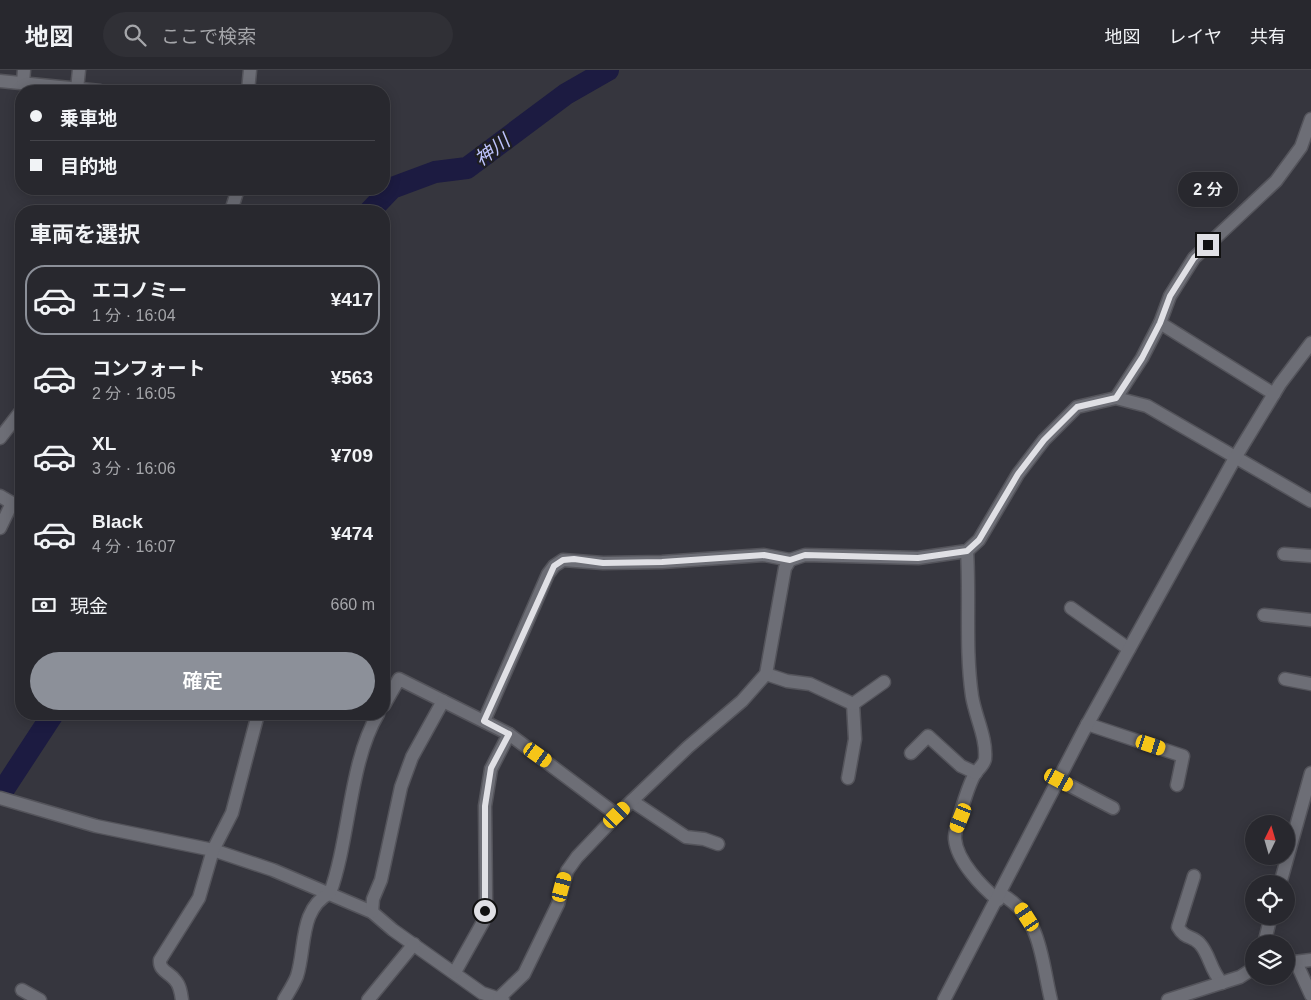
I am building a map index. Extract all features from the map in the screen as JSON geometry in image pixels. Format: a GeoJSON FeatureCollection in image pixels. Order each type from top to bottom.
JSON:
{"type":"FeatureCollection","features":[{"type":"Feature","properties":{"kind":"street"},"geometry":{"type":"LineString","coordinates":[[77,85],[79,70]]}},
{"type":"Feature","properties":{"kind":"street"},"geometry":{"type":"LineString","coordinates":[[249,85],[250,70]]}},
{"type":"Feature","properties":{"kind":"street"},"geometry":{"type":"LineString","coordinates":[[0,81],[23,76],[60,85]]}},
{"type":"Feature","properties":{"kind":"street"},"geometry":{"type":"LineString","coordinates":[[1116,398],[1142,358],[1160,323],[1170,296],[1194,258],[1276,181],[1301,147],[1311,119]]}},
{"type":"Feature","properties":{"kind":"street"},"geometry":{"type":"LineString","coordinates":[[1301,147],[1311,156]]}},
{"type":"Feature","properties":{"kind":"street"},"geometry":{"type":"LineString","coordinates":[[1160,323],[1274,394]]}},
{"type":"Feature","properties":{"kind":"street"},"geometry":{"type":"LineString","coordinates":[[944,1000],[1087,724],[1235,458],[1274,394],[1311,343]]}},
{"type":"Feature","properties":{"kind":"street"},"geometry":{"type":"LineString","coordinates":[[484,721],[548,574],[554,566],[563,560],[603,563],[662,562],[764,555],[790,560],[805,555],[918,558],[967,551],[979,540],[1018,474],[1044,440],[1077,407],[1116,398],[1147,406],[1311,501]]}},
{"type":"Feature","properties":{"kind":"street"},"geometry":{"type":"LineString","coordinates":[[0,438],[15,419]]}},
{"type":"Feature","properties":{"kind":"street"},"geometry":{"type":"LineString","coordinates":[[0,496],[12,503],[0,528]]}},
{"type":"Feature","properties":{"kind":"street"},"geometry":{"type":"LineString","coordinates":[[967,551],[970,593],[967,615],[972,697],[980,723],[985,760],[966,790],[954,839],[959,853],[980,886],[1020,907],[1034,928],[1039,940],[1051,1000]]}},
{"type":"Feature","properties":{"kind":"street"},"geometry":{"type":"LineString","coordinates":[[1284,554],[1311,556]]}},
{"type":"Feature","properties":{"kind":"street"},"geometry":{"type":"LineString","coordinates":[[0,798],[96,826],[213,850],[273,870],[372,912],[393,930],[454,972],[479,996],[501,999],[524,974],[558,904],[567,870],[617,815],[742,701],[766,674],[784,568],[790,560]]}},
{"type":"Feature","properties":{"kind":"street"},"geometry":{"type":"LineString","coordinates":[[1071,608],[1129,649]]}},
{"type":"Feature","properties":{"kind":"street"},"geometry":{"type":"LineString","coordinates":[[1264,615],[1311,620]]}},
{"type":"Feature","properties":{"kind":"street"},"geometry":{"type":"LineString","coordinates":[[766,674],[787,681],[810,684],[853,704]]}},
{"type":"Feature","properties":{"kind":"street"},"geometry":{"type":"LineString","coordinates":[[390,695],[399,679],[509,734],[617,815]]}},
{"type":"Feature","properties":{"kind":"street"},"geometry":{"type":"LineString","coordinates":[[1285,679],[1311,684]]}},
{"type":"Feature","properties":{"kind":"street"},"geometry":{"type":"LineString","coordinates":[[853,704],[884,682]]}},
{"type":"Feature","properties":{"kind":"street"},"geometry":{"type":"LineString","coordinates":[[372,912],[373,899],[381,880],[401,787],[412,757],[443,701]]}},
{"type":"Feature","properties":{"kind":"street"},"geometry":{"type":"LineString","coordinates":[[848,778],[855,739],[853,704]]}},
{"type":"Feature","properties":{"kind":"street"},"geometry":{"type":"LineString","coordinates":[[182,1000],[175,979],[163,970],[160,960],[199,898],[213,850],[232,813],[256,720]]}},
{"type":"Feature","properties":{"kind":"street"},"geometry":{"type":"LineString","coordinates":[[284,1000],[297,976],[303,936],[311,911],[320,898],[330,893],[339,868],[360,762],[376,720]]}},
{"type":"Feature","properties":{"kind":"street"},"geometry":{"type":"LineString","coordinates":[[1087,724],[1184,756],[1177,785]]}},
{"type":"Feature","properties":{"kind":"street"},"geometry":{"type":"LineString","coordinates":[[454,972],[483,922],[486,900],[485,806],[491,768],[509,734]]}},
{"type":"Feature","properties":{"kind":"street"},"geometry":{"type":"LineString","coordinates":[[911,753],[928,736],[961,766],[976,773]]}},
{"type":"Feature","properties":{"kind":"street"},"geometry":{"type":"LineString","coordinates":[[1283,875],[1311,773]]}},
{"type":"Feature","properties":{"kind":"street"},"geometry":{"type":"LineString","coordinates":[[1059,780],[1113,808]]}},
{"type":"Feature","properties":{"kind":"street"},"geometry":{"type":"LineString","coordinates":[[632,801],[686,837],[704,838],[718,844]]}},
{"type":"Feature","properties":{"kind":"street"},"geometry":{"type":"LineString","coordinates":[[1194,876],[1178,927],[1183,935],[1196,940],[1202,946],[1213,973],[1222,983]]}},
{"type":"Feature","properties":{"kind":"street"},"geometry":{"type":"LineString","coordinates":[[368,1000],[414,944]]}},
{"type":"Feature","properties":{"kind":"street"},"geometry":{"type":"LineString","coordinates":[[1295,962],[1311,960]]}},
{"type":"Feature","properties":{"kind":"street"},"geometry":{"type":"LineString","coordinates":[[1295,968],[1311,994]]}},
{"type":"Feature","properties":{"kind":"street"},"geometry":{"type":"LineString","coordinates":[[1168,1000],[1245,974]]}},
{"type":"Feature","properties":{"kind":"street"},"geometry":{"type":"LineString","coordinates":[[22,990],[40,1000]]}},
{"type":"Feature","properties":{"kind":"waterway","name":"神川"},"geometry":{"type":"LineString","coordinates":[[390,190],[435,172],[467,168],[566,94],[608,70]]}},
{"type":"Feature","properties":{"kind":"waterway","name":"神川"},"geometry":{"type":"LineString","coordinates":[[376,205],[385,195]]}},
{"type":"Feature","properties":{"kind":"waterway","name":"神川"},"geometry":{"type":"LineString","coordinates":[[0,795],[49,720]]}},
{"type":"Feature","properties":{"kind":"route"},"geometry":{"type":"LineString","coordinates":[[485,911],[485,806],[491,768],[509,734],[484,721],[548,574],[554,566],[563,560],[574,559],[603,563],[662,562],[764,555],[790,560],[805,555],[918,558],[967,551],[979,540],[1018,474],[1044,440],[1077,407],[1116,398],[1142,358],[1160,323],[1170,296],[1194,258],[1208,245]]}}]}
